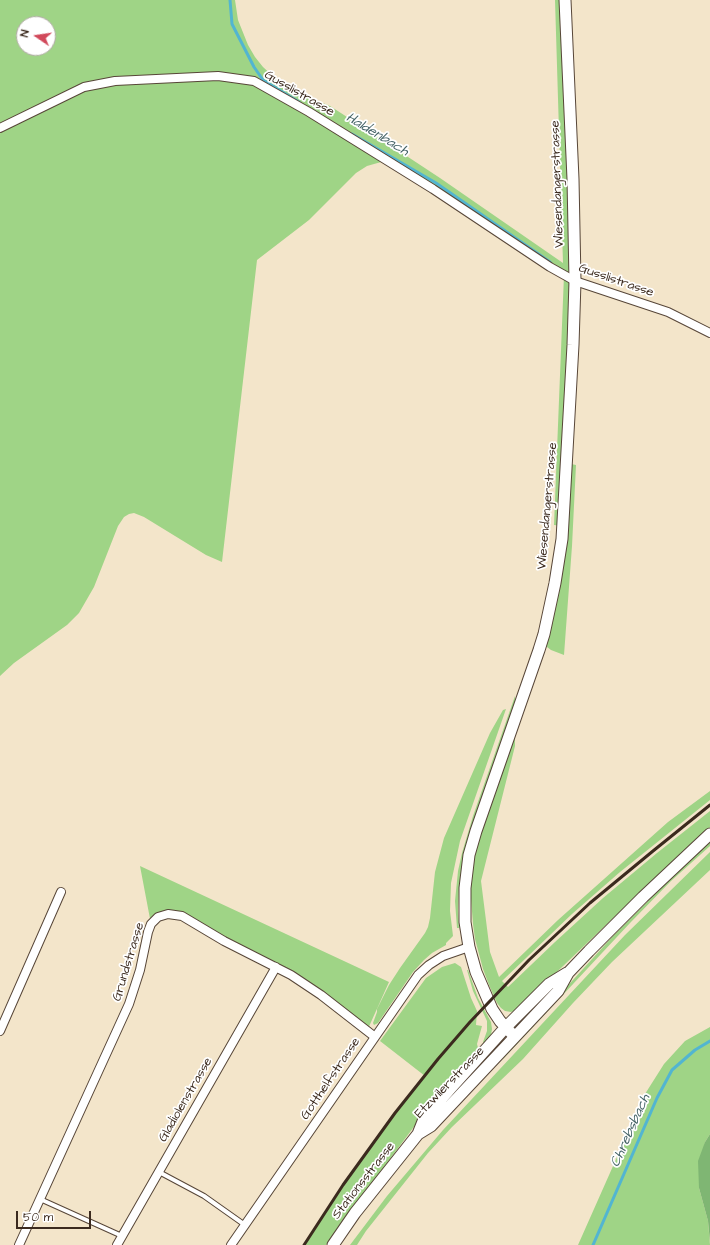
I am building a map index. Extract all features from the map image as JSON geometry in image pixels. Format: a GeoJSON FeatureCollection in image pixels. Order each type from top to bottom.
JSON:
{"type":"FeatureCollection","features":[{"type":"Feature","properties":{"kind":"main road","name":"Wiesendangerstrasse"},"geometry":{"type":"LineString","coordinates":[[514,1036],[495,1014],[483,992],[469,947],[465,922],[464,900],[466,872],[470,850],[539,650],[548,619],[558,566],[563,526],[575,281],[573,179],[564,0]]}},
{"type":"Feature","properties":{"kind":"main road","name":"Etzwilerstrasse"},"geometry":{"type":"LineString","coordinates":[[418,1134],[424,1119],[506,1027],[549,984],[568,973],[643,897],[710,834]]}},
{"type":"Feature","properties":{"kind":"main road","name":"Etzwilerstrasse"},"geometry":{"type":"LineString","coordinates":[[418,1134],[431,1126],[514,1036],[558,991],[568,973]]}},
{"type":"Feature","properties":{"kind":"main road","name":"Stationsstrasse"},"geometry":{"type":"LineString","coordinates":[[333,1245],[355,1214],[418,1134]]}},
{"type":"Feature","properties":{"kind":"street","name":"Gusslistrasse"},"geometry":{"type":"LineString","coordinates":[[0,128],[84,87],[115,81],[218,76],[254,81],[309,112],[385,161],[433,189],[550,267],[575,281],[668,312],[710,333]]}},
{"type":"Feature","properties":{"kind":"street"},"geometry":{"type":"LineString","coordinates":[[0,1031],[61,892]]}},
{"type":"Feature","properties":{"kind":"street","name":"Grundstrasse"},"geometry":{"type":"LineString","coordinates":[[18,1245],[129,1004],[140,970],[148,932],[151,924],[158,917],[168,914],[182,916],[224,941],[276,967],[318,992],[375,1037]]}},
{"type":"Feature","properties":{"kind":"street","name":"Gotthelfstrasse"},"geometry":{"type":"LineString","coordinates":[[232,1245],[415,979],[425,968],[442,956],[469,947]]}},
{"type":"Feature","properties":{"kind":"street","name":"Gladiolenstrasse"},"geometry":{"type":"LineString","coordinates":[[117,1245],[276,967]]}},
{"type":"Feature","properties":{"kind":"lane"},"geometry":{"type":"LineString","coordinates":[[159,1172],[199,1193],[245,1225]]}},
{"type":"Feature","properties":{"kind":"lane"},"geometry":{"type":"LineString","coordinates":[[40,1199],[122,1236]]}},
{"type":"Feature","properties":{"kind":"green space"},"geometry":{"type":"Polygon","coordinates":[[[0,0],[235,0],[238,20],[248,45],[263,67],[276,79],[306,96],[330,106],[440,178],[563,263],[555,0],[565,0],[573,179],[563,526],[554,525],[564,275],[385,161],[367,166],[356,173],[309,220],[257,260],[222,562],[206,555],[144,517],[134,513],[129,514],[124,517],[118,526],[94,587],[79,613],[67,625],[14,663],[0,676],[0,0]]]}},
{"type":"Feature","properties":{"kind":"green space"},"geometry":{"type":"Polygon","coordinates":[[[571,464],[576,465],[564,655],[551,650],[547,647],[546,642],[571,464]]]}},
{"type":"Feature","properties":{"kind":"green space"},"geometry":{"type":"Polygon","coordinates":[[[515,696],[515,704],[463,859],[459,887],[459,928],[457,928],[455,901],[458,871],[462,853],[473,816],[515,696]]]}},
{"type":"Feature","properties":{"kind":"green space"},"geometry":{"type":"Polygon","coordinates":[[[506,709],[460,841],[451,883],[450,911],[453,936],[446,943],[446,945],[432,953],[413,972],[378,1023],[374,1025],[373,1023],[377,1009],[389,985],[428,927],[435,872],[444,838],[490,733],[503,710],[506,709]]]}},
{"type":"Feature","properties":{"kind":"green space"},"geometry":{"type":"Polygon","coordinates":[[[515,730],[515,746],[481,881],[490,952],[499,977],[558,920],[668,822],[710,791],[710,800],[620,872],[572,914],[502,981],[508,987],[603,898],[710,811],[710,827],[517,1010],[511,1012],[505,1011],[497,1003],[483,969],[475,939],[470,886],[475,851],[515,730]]]}},
{"type":"Feature","properties":{"kind":"green space"},"geometry":{"type":"Polygon","coordinates":[[[710,842],[710,846],[671,881],[503,1059],[501,1059],[613,936],[710,842]]]}},
{"type":"Feature","properties":{"kind":"green space"},"geometry":{"type":"Polygon","coordinates":[[[710,852],[710,870],[612,962],[523,1059],[452,1127],[428,1153],[366,1231],[357,1245],[350,1245],[387,1196],[443,1130],[625,935],[710,852]]]}},
{"type":"Feature","properties":{"kind":"green space"},"geometry":{"type":"Polygon","coordinates":[[[140,866],[389,982],[367,1031],[321,995],[173,914],[151,924],[140,866]]]}},
{"type":"Feature","properties":{"kind":"green space"},"geometry":{"type":"Polygon","coordinates":[[[455,963],[461,967],[477,1011],[476,1025],[482,1026],[477,1044],[479,1052],[433,1103],[413,1128],[326,1245],[304,1245],[359,1163],[395,1113],[425,1076],[380,1041],[426,978],[442,967],[455,963]]]}},
{"type":"Feature","properties":{"kind":"green space"},"geometry":{"type":"Polygon","coordinates":[[[467,970],[478,998],[491,1022],[491,1035],[485,1045],[483,1042],[487,1031],[487,1021],[473,991],[467,970]]]}},
{"type":"Feature","properties":{"kind":"green space"},"geometry":{"type":"Polygon","coordinates":[[[710,1027],[710,1134],[705,1142],[699,1188],[708,1221],[710,1245],[578,1245],[645,1094],[664,1064],[685,1041],[710,1027]]]}},
{"type":"Feature","properties":{"kind":"green space"},"geometry":{"type":"Polygon","coordinates":[[[710,1134],[710,1242],[708,1221],[699,1188],[698,1161],[705,1142],[710,1134]]]}},
{"type":"Feature","properties":{"kind":"waterway","name":"Haldenbach"},"geometry":{"type":"LineString","coordinates":[[230,0],[232,24],[254,67],[263,80],[299,102]]}},
{"type":"Feature","properties":{"kind":"waterway","name":"Haldenbach"},"geometry":{"type":"LineString","coordinates":[[352,134],[436,183],[550,262]]}},
{"type":"Feature","properties":{"kind":"waterway","name":"Chrebsbach"},"geometry":{"type":"LineString","coordinates":[[593,1245],[657,1098],[672,1070],[695,1050],[710,1041]]}},
{"type":"Feature","properties":{"kind":"railway"},"geometry":{"type":"LineString","coordinates":[[304,1245],[343,1185],[395,1113],[470,1022],[529,960],[590,903],[710,805]]}}]}
